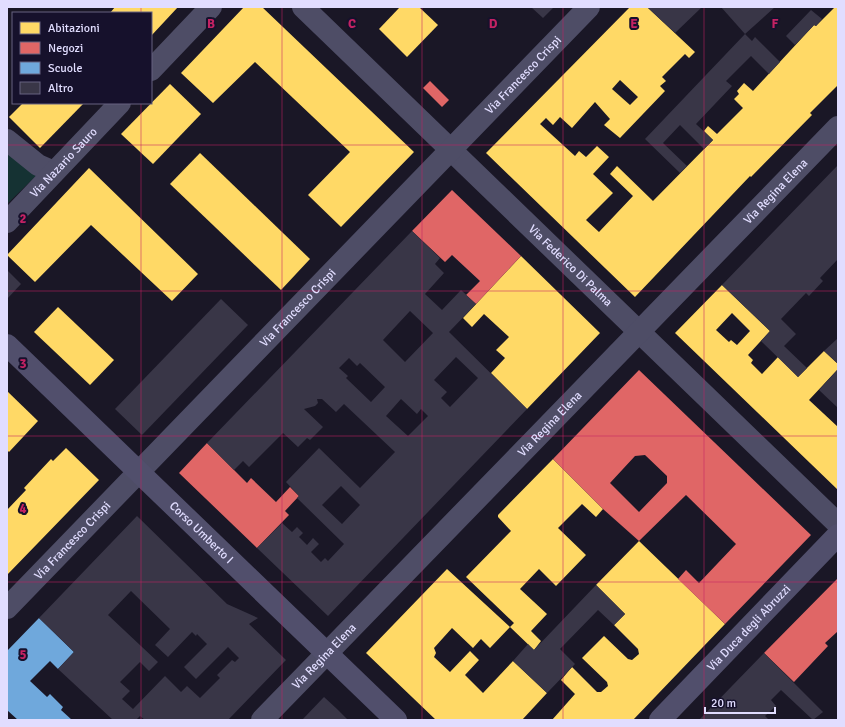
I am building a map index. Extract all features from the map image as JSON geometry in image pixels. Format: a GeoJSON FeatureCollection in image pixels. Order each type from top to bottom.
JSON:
{"type":"FeatureCollection","features":[{"type":"Feature","properties":{"kind":"main road","name":"Corso Umberto I"},"geometry":{"type":"LineString","coordinates":[[7,345],[396,720]]}},
{"type":"Feature","properties":{"kind":"main road","name":"Via Duca degli Abruzzi"},"geometry":{"type":"LineString","coordinates":[[660,720],[838,535]]}},
{"type":"Feature","properties":{"kind":"street"},"geometry":{"type":"LineString","coordinates":[[152,69],[211,7]]}},
{"type":"Feature","properties":{"kind":"street","name":"Via Federico Di Palma"},"geometry":{"type":"LineString","coordinates":[[303,7],[838,524]]}},
{"type":"Feature","properties":{"kind":"street","name":"Via Francesco Crispi"},"geometry":{"type":"LineString","coordinates":[[7,608],[589,7]]}},
{"type":"Feature","properties":{"kind":"street","name":"Via Nazario Sauro"},"geometry":{"type":"LineString","coordinates":[[7,222],[119,104]]}},
{"type":"Feature","properties":{"kind":"street","name":"Via Regina Elena"},"geometry":{"type":"LineString","coordinates":[[262,720],[838,127]]}},
{"type":"Feature","properties":{"kind":"street"},"geometry":{"type":"LineString","coordinates":[[7,140],[38,165],[54,172]]}},
{"type":"Feature","properties":{"kind":"green space"},"geometry":{"type":"Polygon","coordinates":[[[7,153],[38,174],[7,204],[7,153]]]}},
{"type":"Feature","properties":{"kind":"building: Abitazioni"},"geometry":{"type":"Polygon","coordinates":[[[115,7],[178,7],[152,35],[152,12],[111,12],[115,7]]]}},
{"type":"Feature","properties":{"kind":"building: Abitazioni"},"geometry":{"type":"Polygon","coordinates":[[[244,7],[262,7],[414,152],[341,227],[308,195],[350,152],[255,62],[213,103],[181,73],[244,7]]]}},
{"type":"Feature","properties":{"kind":"building: Abitazioni"},"geometry":{"type":"Polygon","coordinates":[[[400,7],[419,7],[438,25],[407,57],[379,29],[400,7]]]}},
{"type":"Feature","properties":{"kind":"building: Abitazioni"},"geometry":{"type":"Polygon","coordinates":[[[630,7],[647,7],[695,52],[689,58],[685,54],[662,77],[666,81],[660,86],[665,91],[620,138],[604,125],[610,119],[595,102],[572,128],[560,117],[553,125],[546,118],[540,124],[575,156],[579,151],[586,157],[597,146],[609,157],[593,174],[613,193],[586,220],[599,232],[633,196],[610,174],[617,166],[653,201],[713,140],[704,131],[708,126],[717,134],[743,108],[734,99],[739,94],[737,91],[744,83],[753,91],[814,25],[816,26],[835,7],[838,7],[838,85],[810,113],[812,115],[751,177],[750,176],[635,297],[486,153],[630,7]],[[620,80],[612,89],[630,105],[638,97],[620,80]]]}},
{"type":"Feature","properties":{"kind":"building: Abitazioni"},"geometry":{"type":"Polygon","coordinates":[[[170,84],[201,114],[153,164],[121,134],[170,84]]]}},
{"type":"Feature","properties":{"kind":"building: Abitazioni"},"geometry":{"type":"Polygon","coordinates":[[[22,104],[83,104],[40,148],[9,117],[22,104]]]}},
{"type":"Feature","properties":{"kind":"building: Abitazioni"},"geometry":{"type":"Polygon","coordinates":[[[200,153],[310,259],[281,290],[170,184],[200,153]]]}},
{"type":"Feature","properties":{"kind":"building: Abitazioni"},"geometry":{"type":"Polygon","coordinates":[[[89,168],[198,274],[172,301],[91,225],[35,282],[7,255],[89,168]]]}},
{"type":"Feature","properties":{"kind":"building: Abitazioni"},"geometry":{"type":"Polygon","coordinates":[[[521,256],[600,333],[527,409],[491,373],[505,358],[496,350],[509,337],[484,314],[472,327],[463,318],[521,256]]]}},
{"type":"Feature","properties":{"kind":"building: Abitazioni"},"geometry":{"type":"Polygon","coordinates":[[[722,285],[770,331],[748,355],[753,360],[751,363],[762,374],[778,357],[798,377],[824,351],[838,364],[838,369],[809,400],[838,427],[838,490],[675,333],[722,285]],[[732,313],[716,330],[729,342],[731,340],[737,345],[750,331],[732,313]]]}},
{"type":"Feature","properties":{"kind":"building: Abitazioni"},"geometry":{"type":"Polygon","coordinates":[[[58,307],[114,360],[90,385],[34,332],[58,307]]]}},
{"type":"Feature","properties":{"kind":"building: Abitazioni"},"geometry":{"type":"Polygon","coordinates":[[[7,391],[38,421],[9,452],[7,450],[7,391]]]}},
{"type":"Feature","properties":{"kind":"building: Abitazioni"},"geometry":{"type":"Polygon","coordinates":[[[66,448],[99,480],[7,575],[7,510],[26,490],[24,488],[51,459],[53,461],[66,448]]]}},
{"type":"Feature","properties":{"kind":"building: Abitazioni"},"geometry":{"type":"Polygon","coordinates":[[[553,459],[603,509],[596,517],[582,504],[558,528],[586,555],[556,586],[539,569],[520,589],[547,614],[531,631],[541,641],[534,650],[510,627],[514,623],[466,577],[511,531],[498,517],[498,515],[553,459]]]}},
{"type":"Feature","properties":{"kind":"building: Abitazioni"},"geometry":{"type":"Polygon","coordinates":[[[639,541],[725,624],[633,720],[552,720],[575,694],[561,680],[572,667],[597,692],[601,692],[608,686],[607,682],[582,658],[604,636],[628,659],[632,660],[639,654],[638,649],[614,625],[625,614],[596,585],[639,541]]]}},
{"type":"Feature","properties":{"kind":"building: Abitazioni"},"geometry":{"type":"Polygon","coordinates":[[[447,569],[510,627],[490,648],[481,639],[473,648],[452,628],[434,648],[436,653],[434,657],[450,672],[470,651],[479,660],[465,675],[483,693],[513,661],[547,693],[522,720],[436,720],[366,653],[447,569]]]}},
{"type":"Feature","properties":{"kind":"building: Negozi"},"geometry":{"type":"Polygon","coordinates":[[[430,81],[449,100],[442,107],[423,88],[430,81]]]}},
{"type":"Feature","properties":{"kind":"building: Negozi"},"geometry":{"type":"Polygon","coordinates":[[[452,190],[521,256],[476,304],[466,295],[480,281],[452,255],[445,262],[412,231],[452,190]]]}},
{"type":"Feature","properties":{"kind":"building: Negozi"},"geometry":{"type":"Polygon","coordinates":[[[639,370],[811,535],[725,624],[678,579],[686,570],[699,583],[736,544],[686,495],[639,541],[603,509],[553,459],[639,370]],[[645,455],[635,456],[610,483],[639,512],[667,483],[667,476],[645,455]]]}},
{"type":"Feature","properties":{"kind":"building: Negozi"},"geometry":{"type":"Polygon","coordinates":[[[207,443],[247,483],[251,478],[276,502],[290,487],[299,496],[285,511],[289,515],[257,548],[179,473],[207,443]]]}},
{"type":"Feature","properties":{"kind":"building: Negozi"},"geometry":{"type":"Polygon","coordinates":[[[838,578],[838,633],[837,632],[825,643],[828,646],[794,682],[764,653],[838,578]]]}},
{"type":"Feature","properties":{"kind":"building: Scuole"},"geometry":{"type":"Polygon","coordinates":[[[39,618],[74,652],[58,669],[50,661],[30,681],[47,697],[50,694],[63,707],[61,710],[72,720],[18,720],[7,710],[7,651],[39,618]]]}},
{"type":"Feature","properties":{"kind":"building: Altro"},"geometry":{"type":"Polygon","coordinates":[[[531,7],[554,7],[543,18],[531,7]]]}},
{"type":"Feature","properties":{"kind":"building: Altro"},"geometry":{"type":"Polygon","coordinates":[[[647,7],[702,7],[675,33],[647,7]]]}},
{"type":"Feature","properties":{"kind":"building: Altro"},"geometry":{"type":"Polygon","coordinates":[[[721,7],[775,7],[745,34],[721,7]]]}},
{"type":"Feature","properties":{"kind":"building: Altro"},"geometry":{"type":"Polygon","coordinates":[[[811,10],[822,19],[816,26],[814,25],[795,45],[786,36],[811,10]]]}},
{"type":"Feature","properties":{"kind":"building: Altro"},"geometry":{"type":"Polygon","coordinates":[[[745,34],[752,41],[755,37],[780,62],[769,74],[751,56],[726,81],[732,86],[696,124],[713,140],[704,149],[680,125],[663,143],[687,166],[680,173],[645,139],[745,34]]]}},
{"type":"Feature","properties":{"kind":"building: Altro"},"geometry":{"type":"Polygon","coordinates":[[[838,165],[838,259],[820,278],[823,281],[809,296],[806,293],[781,319],[796,334],[784,346],[807,368],[798,377],[761,341],[770,331],[722,285],[838,165]]]}},
{"type":"Feature","properties":{"kind":"building: Altro"},"geometry":{"type":"Polygon","coordinates":[[[412,231],[440,258],[435,264],[444,273],[425,294],[442,310],[461,290],[476,304],[449,332],[527,409],[328,616],[257,548],[282,523],[292,532],[297,527],[303,533],[299,537],[307,545],[313,538],[319,544],[311,552],[321,562],[325,558],[328,561],[344,544],[297,498],[299,496],[286,482],[319,448],[360,488],[395,452],[344,404],[336,412],[322,399],[317,399],[318,403],[315,406],[304,409],[323,427],[310,440],[307,438],[298,447],[283,433],[249,467],[243,461],[234,470],[207,443],[412,231]],[[410,311],[383,340],[405,362],[433,333],[410,311]],[[456,357],[434,380],[447,392],[441,398],[450,407],[478,378],[456,357]],[[349,358],[339,368],[348,376],[346,378],[371,402],[385,387],[360,363],[357,366],[349,358]],[[401,399],[386,416],[408,436],[428,416],[421,409],[417,414],[401,399]],[[341,486],[322,505],[342,524],[360,505],[341,486]]]}},
{"type":"Feature","properties":{"kind":"building: Altro"},"geometry":{"type":"Polygon","coordinates":[[[7,270],[21,284],[7,299],[7,270]]]}},
{"type":"Feature","properties":{"kind":"building: Altro"},"geometry":{"type":"Polygon","coordinates":[[[221,299],[248,325],[142,435],[115,409],[221,299]]]}},
{"type":"Feature","properties":{"kind":"building: Altro"},"geometry":{"type":"Polygon","coordinates":[[[837,339],[838,340],[838,364],[824,351],[837,339]]]}},
{"type":"Feature","properties":{"kind":"building: Altro"},"geometry":{"type":"Polygon","coordinates":[[[838,369],[838,408],[819,390],[838,369]]]}},
{"type":"Feature","properties":{"kind":"building: Altro"},"geometry":{"type":"Polygon","coordinates":[[[137,516],[227,604],[258,618],[249,624],[286,660],[228,720],[145,720],[140,716],[136,720],[113,720],[58,669],[74,652],[39,618],[137,516]],[[131,591],[108,615],[158,662],[149,671],[140,662],[120,682],[130,691],[122,699],[133,709],[165,676],[181,692],[187,686],[200,698],[220,678],[217,675],[232,660],[235,662],[239,658],[228,647],[196,679],[184,667],[207,644],[197,634],[196,636],[192,632],[168,657],[155,645],[170,629],[131,591]]]}},
{"type":"Feature","properties":{"kind":"building: Altro"},"geometry":{"type":"Polygon","coordinates":[[[596,585],[625,614],[614,625],[598,610],[560,649],[575,664],[547,693],[513,661],[528,644],[534,650],[596,585]]]}},
{"type":"Feature","properties":{"kind":"building: Altro"},"geometry":{"type":"Polygon","coordinates":[[[764,653],[823,712],[813,720],[781,690],[771,700],[776,706],[765,716],[769,720],[699,720],[764,653]]]}},
{"type":"Feature","properties":{"kind":"building: Altro"},"geometry":{"type":"Polygon","coordinates":[[[324,697],[337,709],[348,720],[302,720],[324,697]]]}}]}
